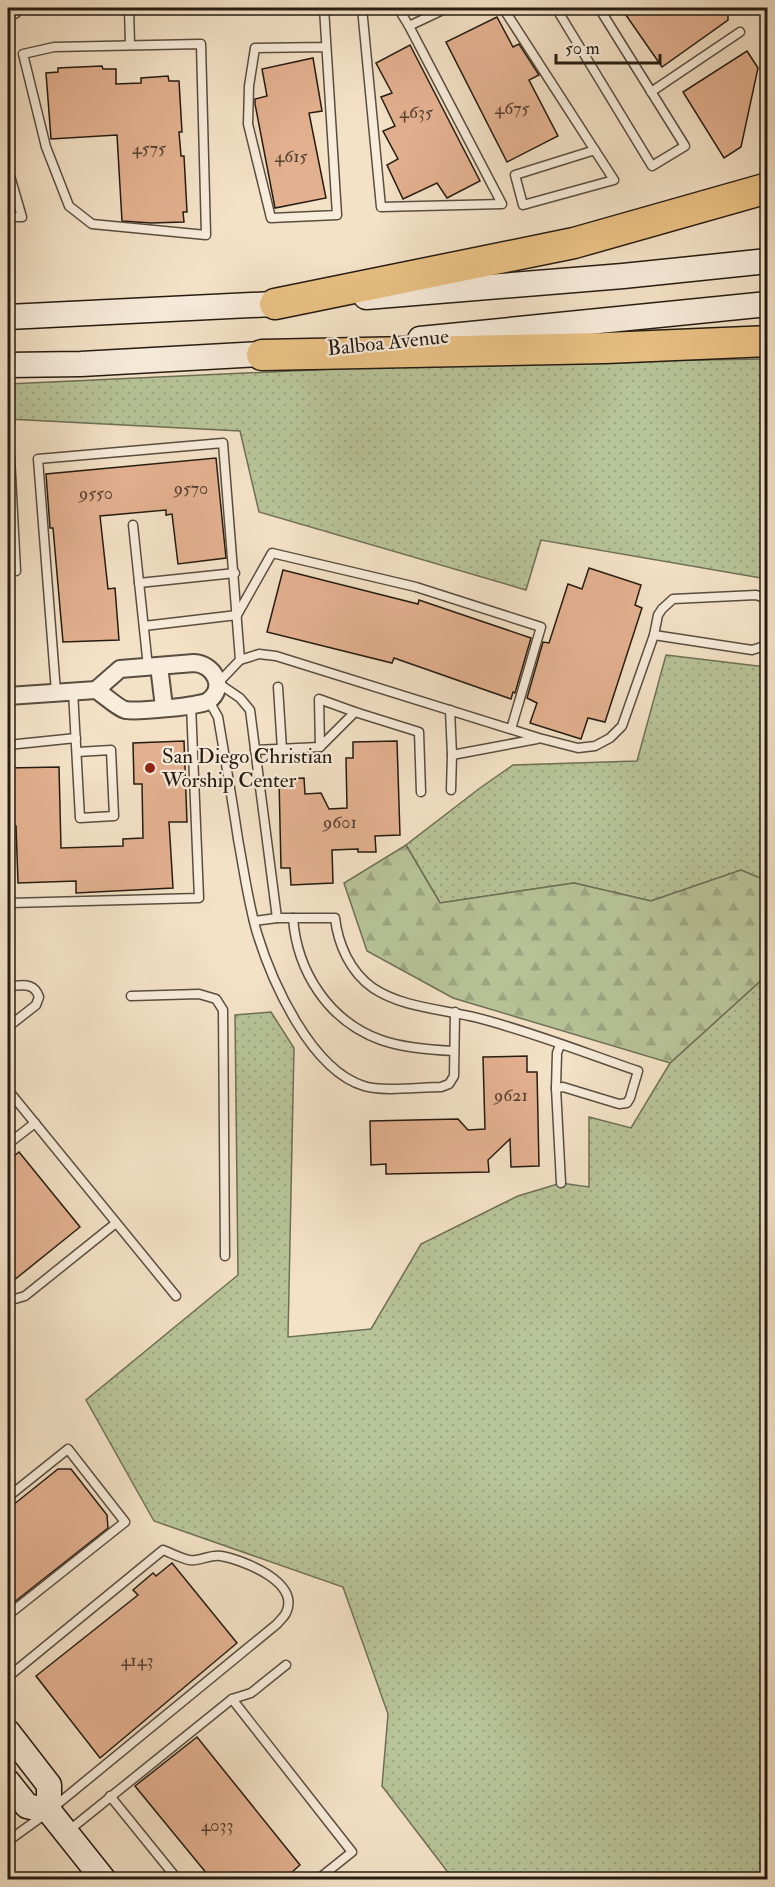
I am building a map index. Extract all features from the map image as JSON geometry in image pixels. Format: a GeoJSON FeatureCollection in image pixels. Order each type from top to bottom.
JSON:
{"type":"FeatureCollection","features":[{"type":"Feature","properties":{"kind":"highway"},"geometry":{"type":"LineString","coordinates":[[275,304],[574,243],[768,188]]}},
{"type":"Feature","properties":{"kind":"highway"},"geometry":{"type":"LineString","coordinates":[[262,355],[605,348],[768,341]]}},
{"type":"Feature","properties":{"kind":"main road"},"geometry":{"type":"LineString","coordinates":[[8,317],[275,304],[611,277],[768,261]]}},
{"type":"Feature","properties":{"kind":"main road","name":"Balboa Avenue"},"geometry":{"type":"LineString","coordinates":[[8,365],[81,364],[262,355],[768,304]]}},
{"type":"Feature","properties":{"kind":"main road"},"geometry":{"type":"LineString","coordinates":[[8,1732],[49,1785],[49,1811],[104,1880]]}},
{"type":"Feature","properties":{"kind":"main road"},"geometry":{"type":"LineString","coordinates":[[8,1782],[27,1806],[49,1811]]}},
{"type":"Feature","properties":{"kind":"street"},"geometry":{"type":"LineString","coordinates":[[8,696],[96,690],[125,710],[203,704],[214,696],[218,683],[212,670],[201,663],[120,669],[96,690]]}},
{"type":"Feature","properties":{"kind":"street"},"geometry":{"type":"LineString","coordinates":[[154,667],[164,707]]}},
{"type":"Feature","properties":{"kind":"lane"},"geometry":{"type":"LineString","coordinates":[[129,8],[130,45]]}},
{"type":"Feature","properties":{"kind":"lane"},"geometry":{"type":"LineString","coordinates":[[324,8],[337,215],[271,218],[248,124],[249,86],[255,48],[326,47]]}},
{"type":"Feature","properties":{"kind":"lane"},"geometry":{"type":"LineString","coordinates":[[362,8],[381,207],[502,204],[398,8]]}},
{"type":"Feature","properties":{"kind":"lane"},"geometry":{"type":"LineString","coordinates":[[409,26],[447,8]]}},
{"type":"Feature","properties":{"kind":"lane"},"geometry":{"type":"LineString","coordinates":[[503,8],[595,150],[614,180],[523,205],[515,175],[595,150]]}},
{"type":"Feature","properties":{"kind":"lane"},"geometry":{"type":"LineString","coordinates":[[556,8],[652,166],[685,146],[599,8]]}},
{"type":"Feature","properties":{"kind":"lane"},"geometry":{"type":"LineString","coordinates":[[651,92],[740,32]]}},
{"type":"Feature","properties":{"kind":"lane"},"geometry":{"type":"LineString","coordinates":[[201,44],[206,235],[92,224],[69,206],[46,147],[23,54],[54,47],[130,45],[201,44]]}},
{"type":"Feature","properties":{"kind":"lane"},"geometry":{"type":"LineString","coordinates":[[8,170],[22,217],[8,217]]}},
{"type":"Feature","properties":{"kind":"lane"},"geometry":{"type":"LineString","coordinates":[[56,692],[38,459],[223,443],[235,573],[240,660]]}},
{"type":"Feature","properties":{"kind":"lane"},"geometry":{"type":"LineString","coordinates":[[8,456],[10,456],[16,571],[8,571]]}},
{"type":"Feature","properties":{"kind":"lane"},"geometry":{"type":"LineString","coordinates":[[133,525],[144,626],[154,667]]}},
{"type":"Feature","properties":{"kind":"lane"},"geometry":{"type":"LineString","coordinates":[[237,615],[272,553],[416,587],[541,627],[511,729]]}},
{"type":"Feature","properties":{"kind":"lane"},"geometry":{"type":"LineString","coordinates":[[139,583],[235,573]]}},
{"type":"Feature","properties":{"kind":"lane"},"geometry":{"type":"LineString","coordinates":[[278,918],[250,710],[240,698],[218,683],[240,660],[259,654],[276,656],[578,748],[595,746],[610,738],[621,726],[662,609],[673,599],[756,595],[768,599]]}},
{"type":"Feature","properties":{"kind":"lane"},"geometry":{"type":"LineString","coordinates":[[144,626],[237,615]]}},
{"type":"Feature","properties":{"kind":"lane"},"geometry":{"type":"LineString","coordinates":[[654,634],[752,650],[768,645]]}},
{"type":"Feature","properties":{"kind":"lane"},"geometry":{"type":"LineString","coordinates":[[278,687],[282,749]]}},
{"type":"Feature","properties":{"kind":"lane"},"geometry":{"type":"LineString","coordinates":[[73,691],[80,818],[114,816],[111,750],[77,752]]}},
{"type":"Feature","properties":{"kind":"lane"},"geometry":{"type":"LineString","coordinates":[[320,747],[319,699],[419,732],[421,792]]}},
{"type":"Feature","properties":{"kind":"lane"},"geometry":{"type":"LineString","coordinates":[[209,701],[218,717],[248,897],[257,933],[274,978],[303,1033],[320,1056],[347,1078],[364,1086],[376,1088],[441,1087],[449,1084],[454,1076],[455,1012]]}},
{"type":"Feature","properties":{"kind":"lane"},"geometry":{"type":"LineString","coordinates":[[8,884],[10,903],[199,898],[191,705]]}},
{"type":"Feature","properties":{"kind":"lane"},"geometry":{"type":"LineString","coordinates":[[450,710],[451,790]]}},
{"type":"Feature","properties":{"kind":"lane"},"geometry":{"type":"LineString","coordinates":[[255,750],[320,747],[355,712]]}},
{"type":"Feature","properties":{"kind":"lane"},"geometry":{"type":"LineString","coordinates":[[8,745],[76,738]]}},
{"type":"Feature","properties":{"kind":"lane"},"geometry":{"type":"LineString","coordinates":[[452,755],[539,738]]}},
{"type":"Feature","properties":{"kind":"lane"},"geometry":{"type":"LineString","coordinates":[[254,921],[278,918],[335,918],[337,933],[346,957],[371,987],[384,994],[401,1001],[480,1018],[638,1071],[627,1103],[619,1104],[556,1088]]}},
{"type":"Feature","properties":{"kind":"lane"},"geometry":{"type":"LineString","coordinates":[[293,918],[298,949],[308,977],[320,995],[343,1018],[358,1029],[381,1040],[424,1049],[454,1052]]}},
{"type":"Feature","properties":{"kind":"lane"},"geometry":{"type":"LineString","coordinates":[[8,986],[31,986],[37,990],[39,997],[36,1005],[8,1027]]}},
{"type":"Feature","properties":{"kind":"lane"},"geometry":{"type":"LineString","coordinates":[[131,996],[199,994],[216,999],[223,1010],[225,1256]]}},
{"type":"Feature","properties":{"kind":"lane"},"geometry":{"type":"LineString","coordinates":[[560,1045],[557,1053],[556,1088],[561,1183]]}},
{"type":"Feature","properties":{"kind":"lane"},"geometry":{"type":"LineString","coordinates":[[12,1095],[176,1296]]}},
{"type":"Feature","properties":{"kind":"lane"},"geometry":{"type":"LineString","coordinates":[[8,1144],[35,1123]]}},
{"type":"Feature","properties":{"kind":"lane"},"geometry":{"type":"LineString","coordinates":[[8,1300],[25,1296],[116,1223]]}},
{"type":"Feature","properties":{"kind":"lane"},"geometry":{"type":"LineString","coordinates":[[8,1497],[68,1449],[125,1522],[8,1615]]}},
{"type":"Feature","properties":{"kind":"lane"},"geometry":{"type":"LineString","coordinates":[[8,1677],[163,1550],[190,1560],[219,1555],[250,1566],[277,1580],[288,1600],[286,1613],[277,1624],[49,1811],[8,1841]]}},
{"type":"Feature","properties":{"kind":"lane"},"geometry":{"type":"LineString","coordinates":[[66,1833],[232,1699],[251,1693],[286,1665]]}},
{"type":"Feature","properties":{"kind":"lane"},"geometry":{"type":"LineString","coordinates":[[232,1699],[352,1852],[316,1880]]}},
{"type":"Feature","properties":{"kind":"lane"},"geometry":{"type":"LineString","coordinates":[[110,1796],[178,1880]]}},
{"type":"Feature","properties":{"kind":"green space"},"geometry":{"type":"Polygon","coordinates":[[[767,359],[767,579],[541,540],[526,590],[259,512],[240,431],[8,419],[8,384],[441,364],[767,359]]]}},
{"type":"Feature","properties":{"kind":"green space"},"geometry":{"type":"Polygon","coordinates":[[[666,655],[767,667],[767,881],[741,870],[651,901],[574,883],[440,903],[406,845],[513,765],[637,761],[666,655]]]}},
{"type":"Feature","properties":{"kind":"green space"},"geometry":{"type":"Polygon","coordinates":[[[406,845],[440,903],[574,883],[651,901],[741,870],[767,881],[767,975],[670,1063],[453,998],[367,951],[344,883],[406,845]]]}},
{"type":"Feature","properties":{"kind":"green space"},"geometry":{"type":"Polygon","coordinates":[[[767,975],[767,1879],[453,1879],[382,1786],[388,1714],[343,1587],[154,1521],[86,1400],[238,1275],[235,1015],[271,1012],[294,1048],[288,1337],[371,1329],[421,1244],[518,1196],[561,1183],[589,1187],[589,1117],[631,1128],[670,1063],[767,975]]]}},
{"type":"Feature","properties":{"kind":"building"},"geometry":{"type":"Polygon","coordinates":[[[621,8],[725,8],[728,11],[728,20],[662,67],[621,8]]]}},
{"type":"Feature","properties":{"kind":"building"},"geometry":{"type":"Polygon","coordinates":[[[497,17],[513,47],[519,44],[539,75],[529,80],[558,136],[507,162],[446,42],[497,17]]]}},
{"type":"Feature","properties":{"kind":"building"},"geometry":{"type":"Polygon","coordinates":[[[410,45],[480,181],[447,198],[437,183],[403,199],[387,165],[398,159],[383,131],[395,126],[381,97],[392,93],[376,63],[410,45]]]}},
{"type":"Feature","properties":{"kind":"building"},"geometry":{"type":"Polygon","coordinates":[[[747,51],[758,68],[741,147],[724,158],[683,92],[747,51]]]}},
{"type":"Feature","properties":{"kind":"building"},"geometry":{"type":"Polygon","coordinates":[[[313,58],[322,111],[309,113],[326,198],[275,208],[255,104],[255,99],[267,96],[262,69],[313,58]]]}},
{"type":"Feature","properties":{"kind":"building"},"geometry":{"type":"Polygon","coordinates":[[[102,66],[103,69],[116,69],[116,84],[141,83],[141,78],[168,76],[169,81],[179,81],[182,132],[179,132],[181,156],[184,156],[187,212],[183,212],[184,222],[122,221],[117,135],[51,139],[46,73],[58,72],[58,68],[102,66]]]}},
{"type":"Feature","properties":{"kind":"building"},"geometry":{"type":"Polygon","coordinates":[[[216,458],[226,558],[178,564],[172,514],[166,515],[166,510],[100,516],[108,589],[115,588],[119,640],[63,642],[46,474],[216,458]]]}},
{"type":"Feature","properties":{"kind":"building"},"geometry":{"type":"Polygon","coordinates":[[[589,568],[641,585],[635,605],[642,608],[605,722],[588,718],[581,739],[530,723],[537,703],[527,698],[543,642],[549,643],[568,584],[582,589],[589,568]]]}},
{"type":"Feature","properties":{"kind":"building"},"geometry":{"type":"Polygon","coordinates":[[[283,570],[418,604],[419,600],[531,638],[515,693],[513,692],[511,699],[394,658],[392,663],[267,632],[283,570]]]}},
{"type":"Feature","properties":{"kind":"building"},"geometry":{"type":"Polygon","coordinates":[[[184,741],[187,822],[169,822],[173,888],[76,893],[76,881],[18,883],[16,826],[8,826],[8,768],[59,767],[61,848],[123,846],[123,839],[143,838],[142,784],[134,784],[133,743],[184,741]]]}},
{"type":"Feature","properties":{"kind":"building"},"geometry":{"type":"Polygon","coordinates":[[[397,741],[400,835],[375,836],[376,852],[358,852],[358,849],[332,850],[333,883],[291,885],[290,868],[281,868],[279,779],[304,778],[305,794],[321,793],[329,809],[347,808],[346,758],[353,758],[353,742],[397,741]]]}},
{"type":"Feature","properties":{"kind":"building"},"geometry":{"type":"Polygon","coordinates":[[[527,1056],[527,1072],[537,1072],[539,1166],[511,1167],[510,1139],[488,1160],[489,1172],[386,1174],[386,1164],[371,1165],[370,1121],[458,1119],[468,1130],[485,1129],[483,1057],[527,1056]]]}},
{"type":"Feature","properties":{"kind":"building"},"geometry":{"type":"Polygon","coordinates":[[[19,1152],[80,1227],[8,1285],[8,1161],[19,1152]]]}},
{"type":"Feature","properties":{"kind":"building"},"geometry":{"type":"Polygon","coordinates":[[[58,1469],[71,1469],[107,1515],[108,1528],[8,1607],[8,1509],[58,1469]]]}},
{"type":"Feature","properties":{"kind":"building"},"geometry":{"type":"Polygon","coordinates":[[[172,1563],[237,1643],[100,1758],[36,1676],[138,1595],[133,1590],[153,1573],[156,1576],[172,1563]]]}},
{"type":"Feature","properties":{"kind":"building"},"geometry":{"type":"Polygon","coordinates":[[[197,1737],[300,1865],[283,1880],[212,1880],[135,1786],[197,1737]]]}},
{"type":"Feature","properties":{"kind":"place","name":"San Diego Christian Worship Center"},"geometry":{"type":"Point","coordinates":[150,768]}}]}
